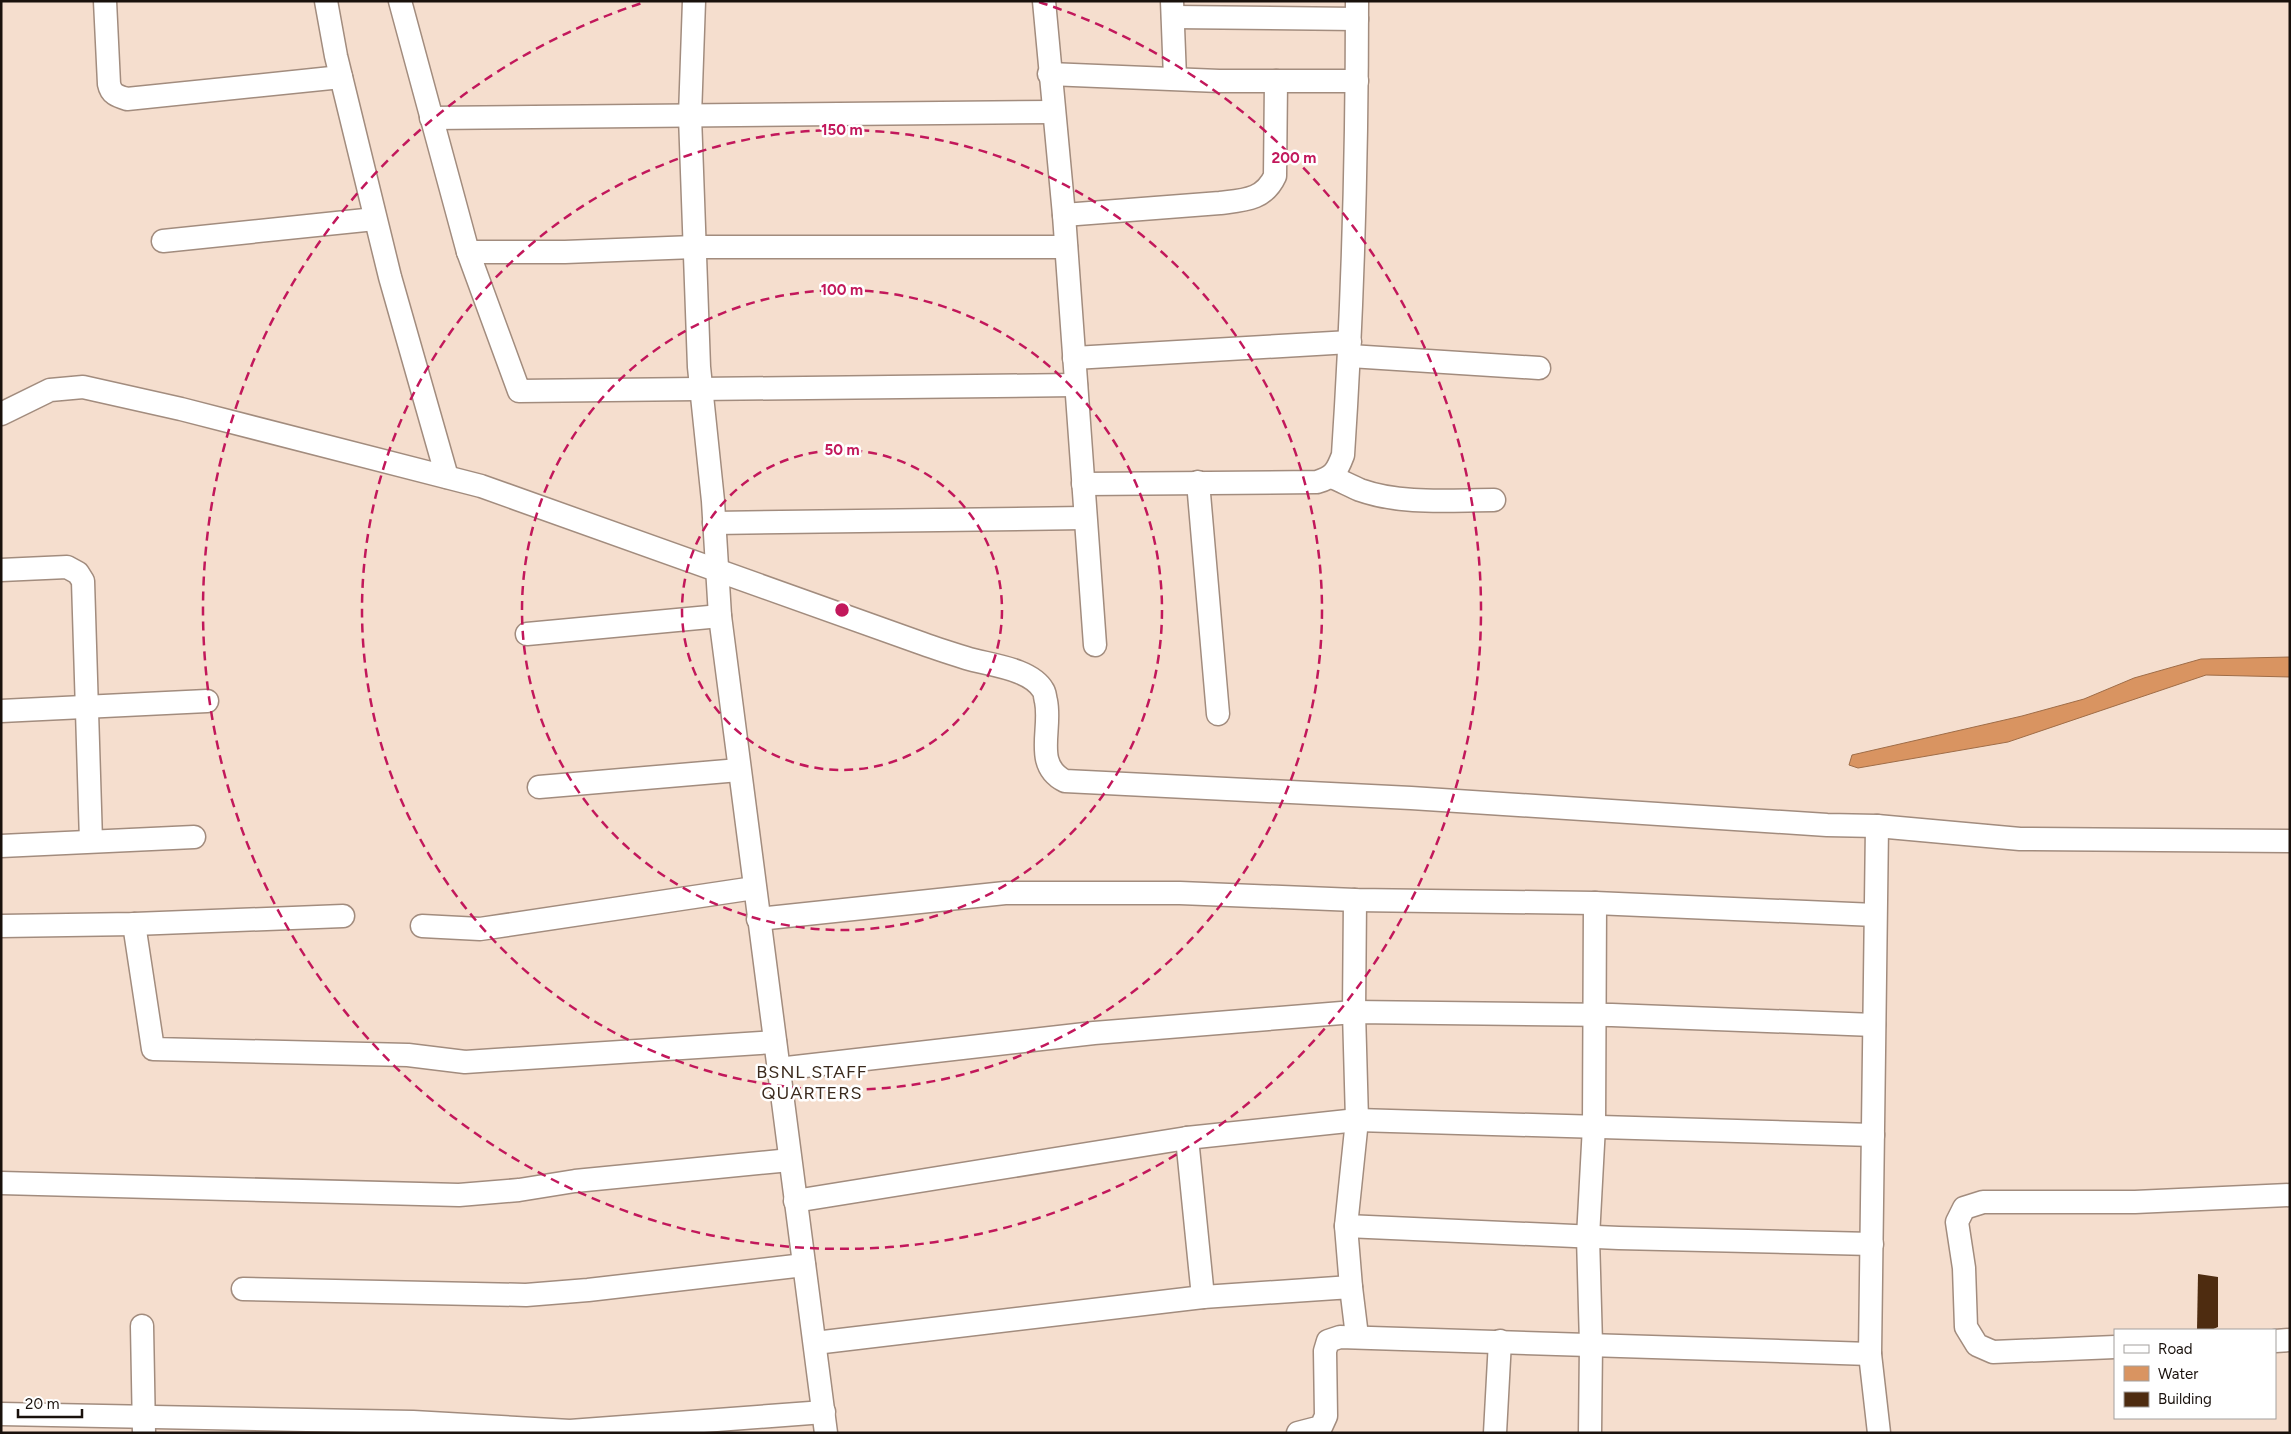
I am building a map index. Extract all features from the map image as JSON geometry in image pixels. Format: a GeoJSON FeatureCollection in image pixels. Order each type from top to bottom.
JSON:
{"type":"FeatureCollection","features":[{"type":"Feature","properties":{"kind":"street"},"geometry":{"type":"LineString","coordinates":[[105,1],[109,84],[111,91],[116,96],[127,99],[340,77]]}},
{"type":"Feature","properties":{"kind":"street"},"geometry":{"type":"LineString","coordinates":[[326,1],[340,77],[375,219],[447,477]]}},
{"type":"Feature","properties":{"kind":"street"},"geometry":{"type":"LineString","coordinates":[[400,1],[468,252],[519,391],[1076,385]]}},
{"type":"Feature","properties":{"kind":"street"},"geometry":{"type":"LineString","coordinates":[[1,1414],[144,1424],[413,1422],[570,1431],[825,1422],[720,616],[702,389],[694,247],[690,116],[694,1]]}},
{"type":"Feature","properties":{"kind":"street"},"geometry":{"type":"LineString","coordinates":[[1044,1],[1049,74],[1064,215],[1084,484],[1084,518],[1095,645]]}},
{"type":"Feature","properties":{"kind":"street"},"geometry":{"type":"LineString","coordinates":[[1084,484],[1317,482],[1332,477],[1338,470],[1343,455],[1350,349],[1357,10],[1172,9],[1175,78]]}},
{"type":"Feature","properties":{"kind":"street"},"geometry":{"type":"LineString","coordinates":[[1049,74],[1219,81],[1357,81]]}},
{"type":"Feature","properties":{"kind":"street"},"geometry":{"type":"LineString","coordinates":[[1064,215],[1220,203],[1245,200],[1264,192],[1270,188],[1275,176],[1276,81]]}},
{"type":"Feature","properties":{"kind":"street"},"geometry":{"type":"LineString","coordinates":[[431,118],[1053,112]]}},
{"type":"Feature","properties":{"kind":"street"},"geometry":{"type":"LineString","coordinates":[[163,241],[375,219]]}},
{"type":"Feature","properties":{"kind":"street"},"geometry":{"type":"LineString","coordinates":[[468,252],[565,252],[694,247],[1066,247]]}},
{"type":"Feature","properties":{"kind":"street"},"geometry":{"type":"LineString","coordinates":[[1074,358],[1350,349],[1539,368]]}},
{"type":"Feature","properties":{"kind":"street"},"geometry":{"type":"LineString","coordinates":[[1,414],[50,390],[83,387],[181,409],[480,486],[918,642],[967,658],[1008,668],[1029,677],[1043,690],[1048,712],[1046,756],[1049,768],[1054,775],[1065,781],[1411,798],[1827,825],[1876,826],[2020,839],[2290,841]]}},
{"type":"Feature","properties":{"kind":"street"},"geometry":{"type":"LineString","coordinates":[[1332,477],[1361,490],[1388,497],[1420,500],[1494,500]]}},
{"type":"Feature","properties":{"kind":"street"},"geometry":{"type":"LineString","coordinates":[[1198,482],[1218,714]]}},
{"type":"Feature","properties":{"kind":"street"},"geometry":{"type":"LineString","coordinates":[[714,523],[1084,518]]}},
{"type":"Feature","properties":{"kind":"street"},"geometry":{"type":"LineString","coordinates":[[1,570],[67,568],[78,573],[83,581],[91,841]]}},
{"type":"Feature","properties":{"kind":"street"},"geometry":{"type":"LineString","coordinates":[[527,634],[720,616]]}},
{"type":"Feature","properties":{"kind":"street"},"geometry":{"type":"LineString","coordinates":[[1,710],[207,701]]}},
{"type":"Feature","properties":{"kind":"street"},"geometry":{"type":"LineString","coordinates":[[539,787],[739,770]]}},
{"type":"Feature","properties":{"kind":"street"},"geometry":{"type":"LineString","coordinates":[[1876,826],[1870,1354],[1879,1433]]}},
{"type":"Feature","properties":{"kind":"street"},"geometry":{"type":"LineString","coordinates":[[1,846],[194,837]]}},
{"type":"Feature","properties":{"kind":"street"},"geometry":{"type":"LineString","coordinates":[[422,926],[480,929],[754,888]]}},
{"type":"Feature","properties":{"kind":"street"},"geometry":{"type":"LineString","coordinates":[[758,919],[1005,893],[1180,893],[1356,900],[1595,904],[1876,915]]}},
{"type":"Feature","properties":{"kind":"street"},"geometry":{"type":"LineString","coordinates":[[1356,900],[1354,1012],[1356,1120],[1346,1226],[1357,1336]]}},
{"type":"Feature","properties":{"kind":"street"},"geometry":{"type":"LineString","coordinates":[[1590,1433],[1591,1344],[1588,1237],[1594,1126],[1595,904]]}},
{"type":"Feature","properties":{"kind":"street"},"geometry":{"type":"LineString","coordinates":[[1,926],[134,924],[343,916]]}},
{"type":"Feature","properties":{"kind":"street"},"geometry":{"type":"LineString","coordinates":[[134,924],[153,1049],[408,1055],[464,1062],[774,1042]]}},
{"type":"Feature","properties":{"kind":"street"},"geometry":{"type":"LineString","coordinates":[[778,1069],[1094,1033],[1354,1012],[1595,1014],[1874,1025]]}},
{"type":"Feature","properties":{"kind":"street"},"geometry":{"type":"LineString","coordinates":[[795,1201],[1186,1138],[1356,1120],[1873,1135]]}},
{"type":"Feature","properties":{"kind":"street"},"geometry":{"type":"LineString","coordinates":[[1186,1138],[1203,1297]]}},
{"type":"Feature","properties":{"kind":"street"},"geometry":{"type":"LineString","coordinates":[[1,1183],[459,1195],[519,1190],[575,1181],[790,1160]]}},
{"type":"Feature","properties":{"kind":"street"},"geometry":{"type":"LineString","coordinates":[[2114,1347],[1992,1352],[1977,1345],[1966,1327],[1964,1268],[1957,1222],[1964,1208],[1984,1202],[2135,1202],[2290,1195]]}},
{"type":"Feature","properties":{"kind":"street"},"geometry":{"type":"LineString","coordinates":[[1346,1226],[1588,1237],[1872,1244]]}},
{"type":"Feature","properties":{"kind":"street"},"geometry":{"type":"LineString","coordinates":[[243,1289],[526,1295],[588,1290],[804,1265]]}},
{"type":"Feature","properties":{"kind":"street"},"geometry":{"type":"LineString","coordinates":[[815,1343],[1203,1297],[1351,1286]]}},
{"type":"Feature","properties":{"kind":"street"},"geometry":{"type":"LineString","coordinates":[[142,1326],[144,1424]]}},
{"type":"Feature","properties":{"kind":"street"},"geometry":{"type":"LineString","coordinates":[[1298,1433],[1321,1427],[1326,1416],[1325,1351],[1328,1341],[1340,1337],[1357,1336],[1870,1354]]}},
{"type":"Feature","properties":{"kind":"street"},"geometry":{"type":"LineString","coordinates":[[2276,1341],[2290,1340]]}},
{"type":"Feature","properties":{"kind":"street"},"geometry":{"type":"LineString","coordinates":[[1496,1433],[1500,1341]]}},
{"type":"Feature","properties":{"kind":"water"},"geometry":{"type":"Polygon","coordinates":[[[2290,657],[2290,677],[2206,675],[2008,742],[1858,768],[1849,765],[1852,755],[2022,716],[2084,699],[2134,678],[2201,659],[2290,657]]]}},
{"type":"Feature","properties":{"kind":"building"},"geometry":{"type":"Polygon","coordinates":[[[2198,1274],[2218,1277],[2218,1327],[2213,1329],[2197,1329],[2198,1274]]]}},
{"type":"Feature","properties":{"kind":"district","name":"BSNL STAFF QUARTERS"},"geometry":{"type":"Point","coordinates":[812,1082]}}]}
